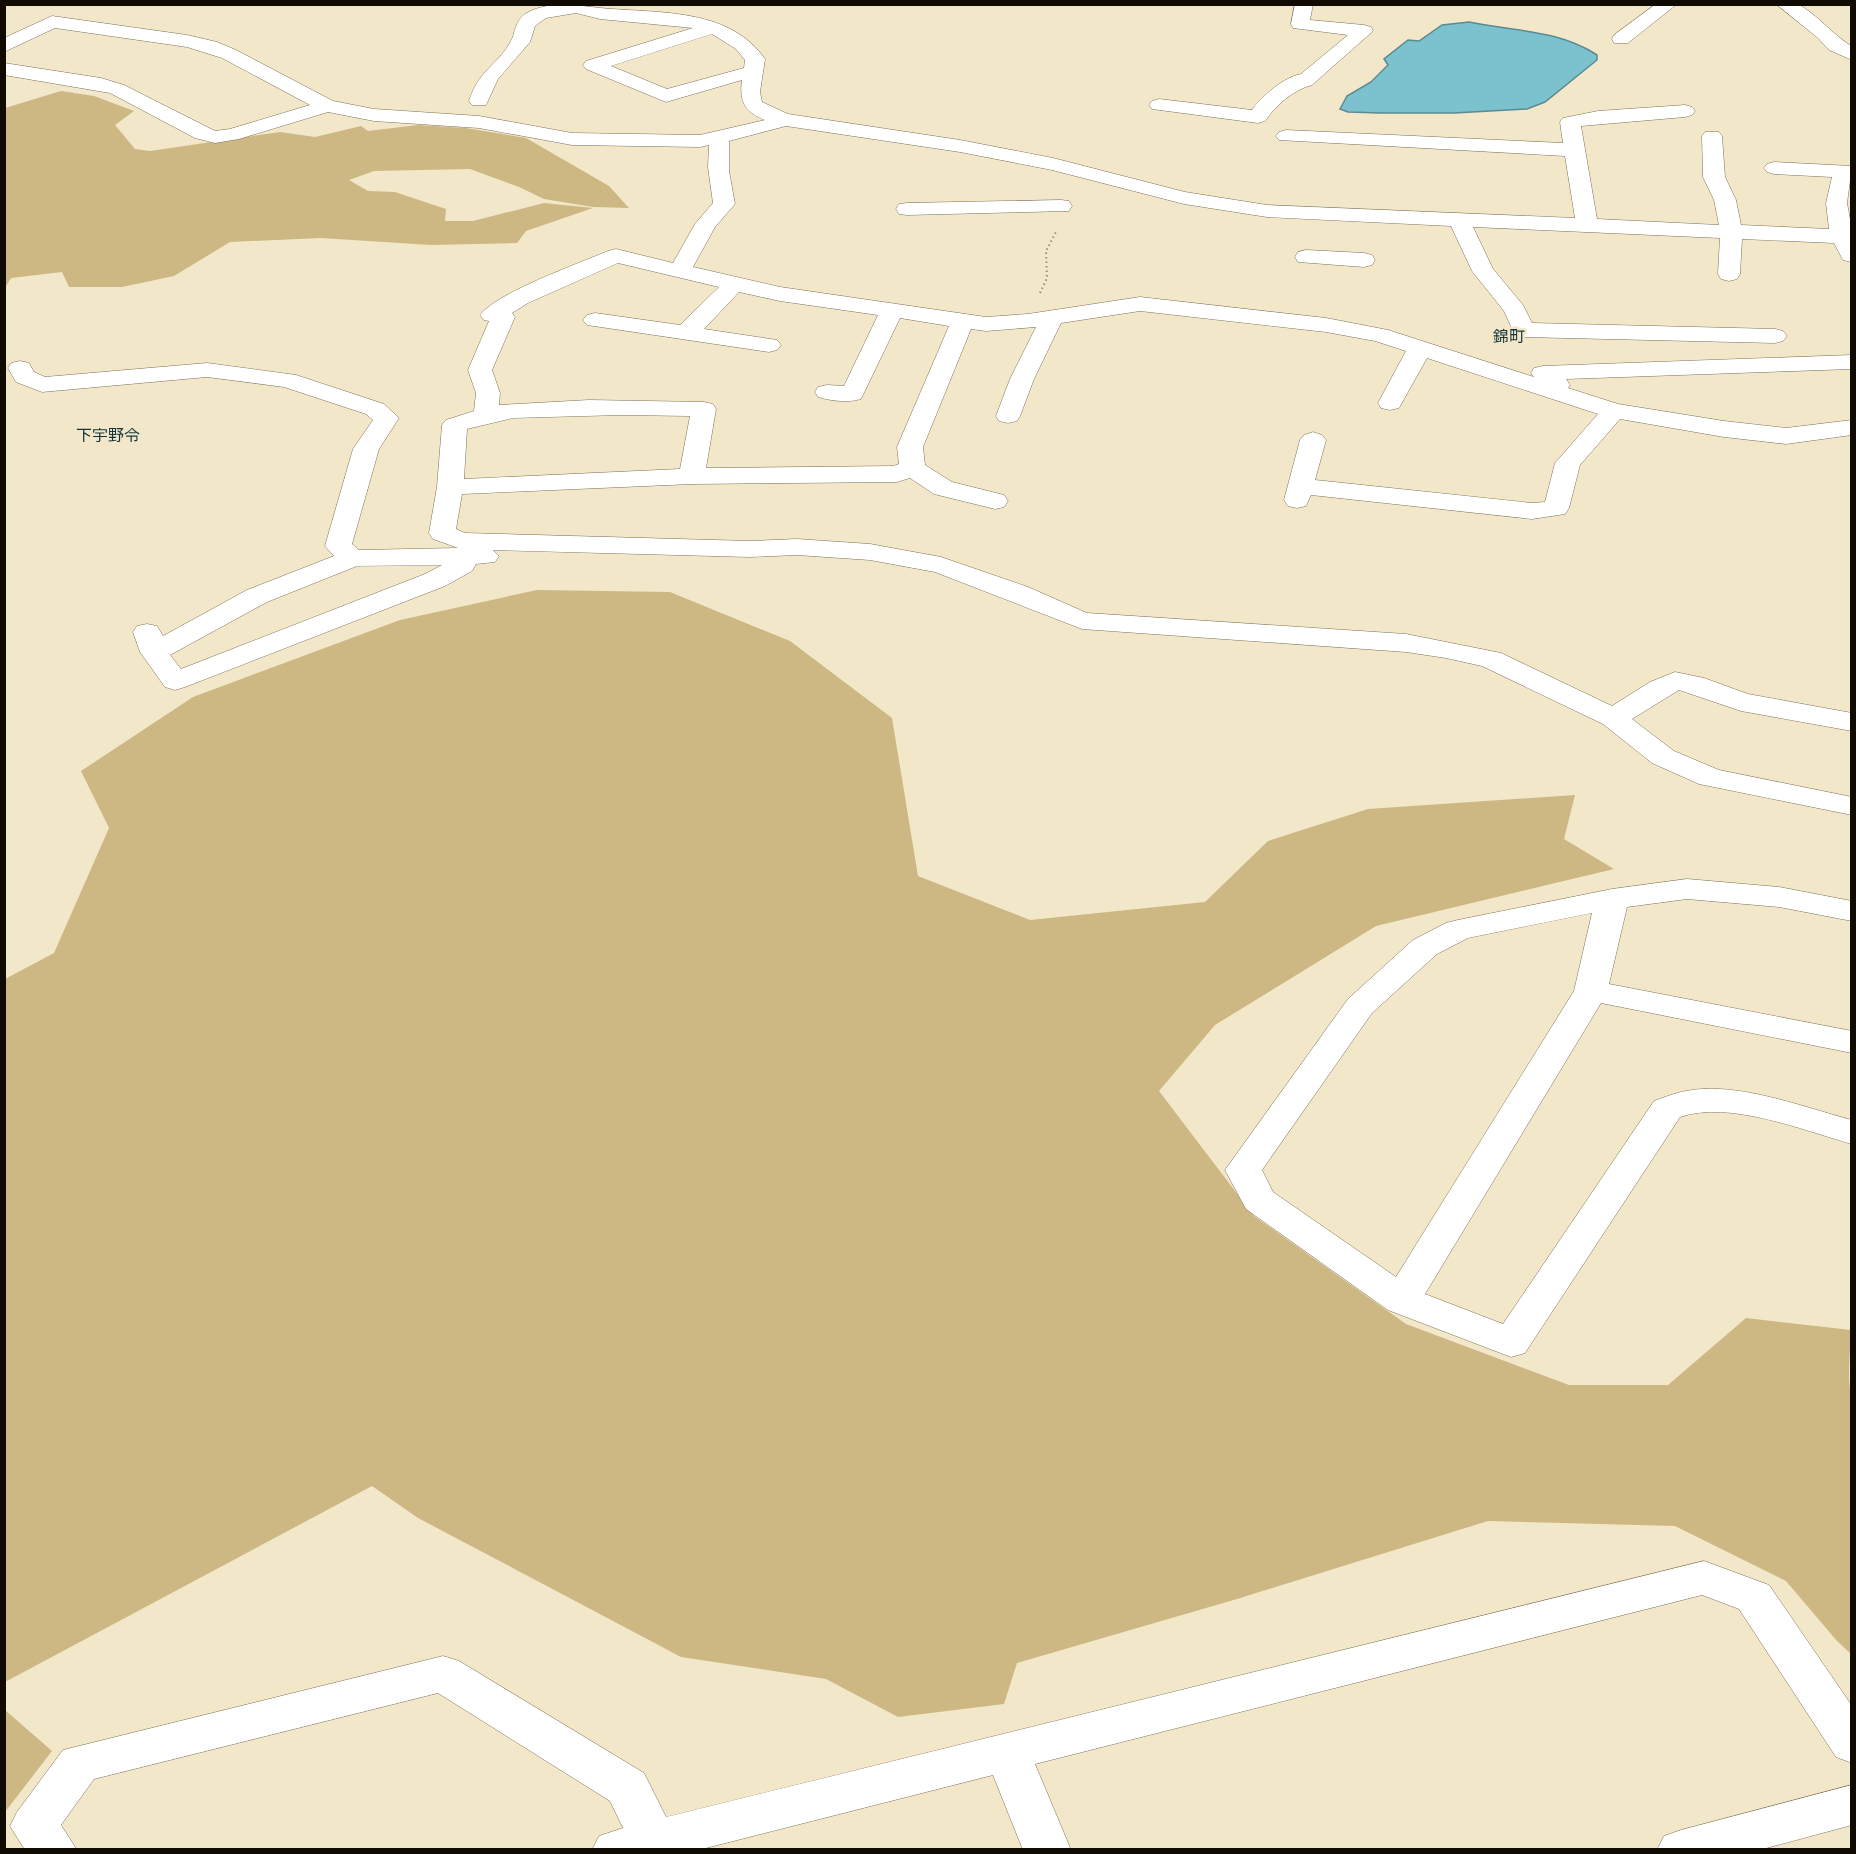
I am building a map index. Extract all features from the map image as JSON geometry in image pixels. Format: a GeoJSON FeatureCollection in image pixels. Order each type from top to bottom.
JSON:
{"type":"FeatureCollection","features":[{"type":"Feature","properties":{"kind":"street"},"geometry":{"type":"LineString","coordinates":[[1159,105],[1258,117],[1266,105],[1299,80],[1305,81],[1364,31],[1300,24],[1304,4]]}},
{"type":"Feature","properties":{"kind":"street"},"geometry":{"type":"LineString","coordinates":[[1621,39],[1668,4]]}},
{"type":"Feature","properties":{"kind":"street"},"geometry":{"type":"LineString","coordinates":[[1785,4],[1836,45],[1851,54]]}},
{"type":"Feature","properties":{"kind":"street"},"geometry":{"type":"LineString","coordinates":[[479,101],[483,86],[489,76],[521,42],[521,28],[526,21],[542,14],[575,6],[594,13],[680,20],[713,28],[740,41],[755,59],[748,94],[752,106],[785,120],[960,146],[1053,164],[1222,206],[1338,215],[1846,236]]}},
{"type":"Feature","properties":{"kind":"street"},"geometry":{"type":"LineString","coordinates":[[32,10],[52,22],[161,36],[210,46],[327,106],[374,115],[479,122],[572,139],[700,141],[785,120]]}},
{"type":"Feature","properties":{"kind":"street"},"geometry":{"type":"LineString","coordinates":[[4,46],[52,22]]}},
{"type":"Feature","properties":{"kind":"street"},"geometry":{"type":"LineString","coordinates":[[713,28],[593,65],[666,96],[754,71]]}},
{"type":"Feature","properties":{"kind":"street"},"geometry":{"type":"LineString","coordinates":[[4,69],[100,84],[117,89],[202,134],[215,137],[232,135],[327,106]]}},
{"type":"Feature","properties":{"kind":"street"},"geometry":{"type":"LineString","coordinates":[[1587,225],[1570,122],[1588,117],[1655,115],[1685,111]]}},
{"type":"Feature","properties":{"kind":"street"},"geometry":{"type":"LineString","coordinates":[[1286,136],[1574,150]]}},
{"type":"Feature","properties":{"kind":"street"},"geometry":{"type":"LineString","coordinates":[[1712,136],[1714,177],[1725,200],[1731,231],[1729,274]]}},
{"type":"Feature","properties":{"kind":"street"},"geometry":{"type":"LineString","coordinates":[[680,271],[706,224],[724,204],[724,187],[718,170],[721,146],[717,138]]}},
{"type":"Feature","properties":{"kind":"street"},"geometry":{"type":"LineString","coordinates":[[1774,168],[1845,171],[1837,188],[1836,211],[1851,256]]}},
{"type":"Feature","properties":{"kind":"street"},"geometry":{"type":"LineString","coordinates":[[907,209],[1062,211],[1105,178]]}},
{"type":"Feature","properties":{"kind":"street"},"geometry":{"type":"LineString","coordinates":[[1335,259],[1338,215]]}},
{"type":"Feature","properties":{"kind":"street"},"geometry":{"type":"LineString","coordinates":[[1458,220],[1484,271],[1515,310],[1518,323],[1523,330],[1775,336]]}},
{"type":"Feature","properties":{"kind":"street"},"geometry":{"type":"LineString","coordinates":[[486,414],[488,393],[480,370],[503,317],[492,315],[520,298],[616,256],[780,294],[962,322],[986,324],[1028,321],[1140,304],[1326,325],[1380,335],[1614,411],[1725,429],[1786,436],[1851,427]]}},
{"type":"Feature","properties":{"kind":"street"},"geometry":{"type":"LineString","coordinates":[[1305,257],[1364,260]]}},
{"type":"Feature","properties":{"kind":"street"},"geometry":{"type":"LineString","coordinates":[[686,333],[734,284]]}},
{"type":"Feature","properties":{"kind":"street"},"geometry":{"type":"LineString","coordinates":[[827,392],[852,394],[892,311]]}},
{"type":"Feature","properties":{"kind":"street"},"geometry":{"type":"LineString","coordinates":[[1008,416],[1022,380],[1052,317]]}},
{"type":"Feature","properties":{"kind":"street"},"geometry":{"type":"LineString","coordinates":[[595,320],[769,345]]}},
{"type":"Feature","properties":{"kind":"street"},"geometry":{"type":"LineString","coordinates":[[912,468],[910,447],[962,322]]}},
{"type":"Feature","properties":{"kind":"street"},"geometry":{"type":"LineString","coordinates":[[1662,333],[1673,368]]}},
{"type":"Feature","properties":{"kind":"street"},"geometry":{"type":"LineString","coordinates":[[1390,403],[1420,348]]}},
{"type":"Feature","properties":{"kind":"street"},"geometry":{"type":"LineString","coordinates":[[1575,398],[1543,373],[1851,362]]}},
{"type":"Feature","properties":{"kind":"street"},"geometry":{"type":"LineString","coordinates":[[20,368],[25,377],[42,385],[207,370],[260,376],[287,380],[375,409],[387,418],[366,449],[338,546],[353,558]]}},
{"type":"Feature","properties":{"kind":"street"},"geometry":{"type":"LineString","coordinates":[[692,476],[704,409],[610,407],[510,410],[486,414],[455,425],[450,487],[442,533],[461,541],[750,549]]}},
{"type":"Feature","properties":{"kind":"street"},"geometry":{"type":"LineString","coordinates":[[1313,440],[1299,493],[1532,511],[1556,508],[1568,463],[1614,411]]}},
{"type":"Feature","properties":{"kind":"street"},"geometry":{"type":"LineString","coordinates":[[450,487],[692,476],[897,474],[912,468]]}},
{"type":"Feature","properties":{"kind":"street"},"geometry":{"type":"LineString","coordinates":[[912,468],[944,488],[995,501]]}},
{"type":"Feature","properties":{"kind":"street"},"geometry":{"type":"LineString","coordinates":[[466,556],[462,565],[435,580],[175,681],[150,641],[353,558],[466,556],[600,556],[797,547],[870,552],[941,565],[1018,593],[1082,621],[1406,643],[1491,659],[1613,718],[1663,757],[1710,778],[1851,806]]}},
{"type":"Feature","properties":{"kind":"street"},"geometry":{"type":"LineString","coordinates":[[1613,718],[1675,681],[1694,684],[1742,702],[1851,722]]}},
{"type":"Feature","properties":{"kind":"street"},"geometry":{"type":"LineString","coordinates":[[1851,911],[1779,897],[1687,889],[1612,899],[1458,930],[1425,947],[1360,1006],[1243,1170],[1259,1200],[1402,1300],[1511,1343],[1667,1109],[1688,1102],[1720,1102],[1749,1106],[1851,1132]]}},
{"type":"Feature","properties":{"kind":"street"},"geometry":{"type":"LineString","coordinates":[[1402,1300],[1591,991],[1612,899]]}},
{"type":"Feature","properties":{"kind":"street"},"geometry":{"type":"LineString","coordinates":[[1591,991],[1851,1042]]}},
{"type":"Feature","properties":{"kind":"street"},"geometry":{"type":"LineString","coordinates":[[53,1850],[34,1826],[79,1764],[443,1674],[627,1787],[634,1845],[1704,1578],[1754,1597],[1851,1744]]}},
{"type":"Feature","properties":{"kind":"street"},"geometry":{"type":"LineString","coordinates":[[1007,1753],[1047,1850]]}},
{"type":"Feature","properties":{"kind":"street"},"geometry":{"type":"LineString","coordinates":[[1681,1850],[1851,1805]]}},
{"type":"Feature","properties":{"kind":"path"},"geometry":{"type":"LineString","coordinates":[[1028,321],[1047,278],[1046,251],[1062,211]]}},
{"type":"Feature","properties":{"kind":"shaded area"},"geometry":{"type":"Polygon","coordinates":[[[61,91],[94,96],[134,111],[115,125],[135,149],[150,151],[280,132],[315,137],[361,126],[368,131],[418,125],[466,128],[526,138],[609,186],[629,208],[593,207],[544,199],[470,169],[374,171],[349,180],[368,191],[395,192],[446,209],[445,221],[473,221],[544,203],[593,208],[526,231],[517,243],[431,245],[321,238],[230,242],[174,276],[122,287],[69,287],[62,272],[11,278],[5,288],[5,108],[61,91]]]}},
{"type":"Feature","properties":{"kind":"shaded area"},"geometry":{"type":"Polygon","coordinates":[[[537,590],[670,592],[790,641],[892,718],[918,876],[1030,920],[1205,902],[1268,841],[1368,809],[1575,795],[1564,839],[1614,869],[1376,926],[1215,1025],[1159,1091],[1254,1216],[1406,1324],[1569,1385],[1668,1385],[1746,1318],[1851,1330],[1849,1374],[1852,1395],[1851,1654],[1837,1641],[1786,1581],[1675,1526],[1488,1521],[1237,1599],[1017,1663],[1004,1704],[898,1717],[826,1679],[681,1657],[418,1518],[372,1486],[5,1682],[5,979],[54,953],[109,828],[81,771],[193,697],[400,620],[537,590]]]}},
{"type":"Feature","properties":{"kind":"shaded area"},"geometry":{"type":"Polygon","coordinates":[[[5,1710],[52,1751],[5,1812],[5,1710]]]}},
{"type":"Feature","properties":{"kind":"water"},"geometry":{"type":"Polygon","coordinates":[[[1469,22],[1551,36],[1582,47],[1597,55],[1597,60],[1545,102],[1527,109],[1454,113],[1380,113],[1348,112],[1340,109],[1347,96],[1371,82],[1388,65],[1384,59],[1408,40],[1419,41],[1442,25],[1469,22]]]}},
{"type":"Feature","properties":{"kind":"district","name":"錦町"},"geometry":{"type":"Point","coordinates":[1509,336]}},
{"type":"Feature","properties":{"kind":"district","name":"下宇野令"},"geometry":{"type":"Point","coordinates":[108,435]}}]}
